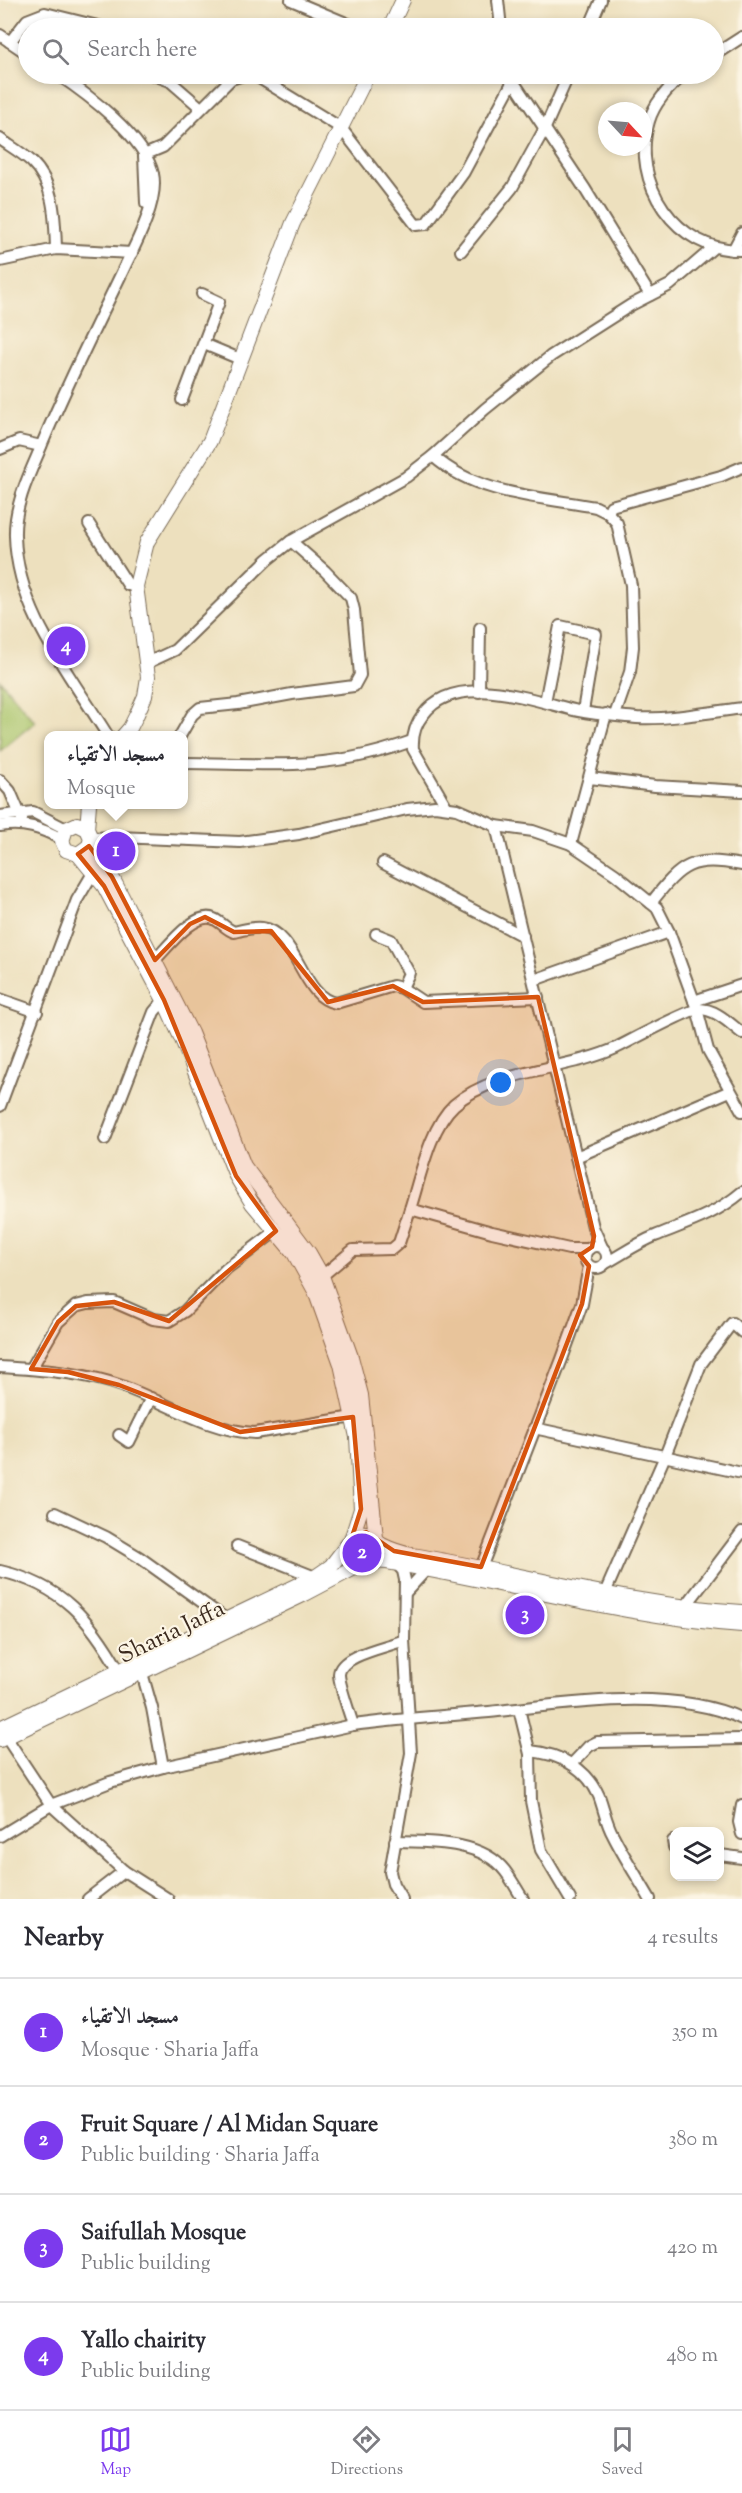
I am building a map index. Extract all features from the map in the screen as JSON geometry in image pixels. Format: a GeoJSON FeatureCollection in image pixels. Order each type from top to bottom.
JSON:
{"type":"FeatureCollection","features":[{"type":"Feature","properties":{"kind":"main road"},"geometry":{"type":"LineString","coordinates":[[395,18],[403,0]]}},
{"type":"Feature","properties":{"kind":"main road"},"geometry":{"type":"LineString","coordinates":[[127,731],[145,696],[148,677],[136,586],[147,542],[210,441],[293,223],[363,84]]}},
{"type":"Feature","properties":{"kind":"main road"},"geometry":{"type":"LineString","coordinates":[[83,809],[67,831],[66,850],[86,842]]}},
{"type":"Feature","properties":{"kind":"main road"},"geometry":{"type":"LineString","coordinates":[[87,809],[86,842],[93,873],[104,886],[164,1000],[184,1044],[236,1176],[252,1203],[294,1252],[315,1291],[341,1364],[353,1417],[361,1509],[350,1541],[350,1556],[367,1563],[396,1563],[427,1569],[479,1573],[685,1607],[742,1612]]}},
{"type":"Feature","properties":{"kind":"main road"},"geometry":{"type":"LineString","coordinates":[[67,831],[86,842],[112,877],[191,1033],[244,1166],[309,1253],[322,1276],[351,1357],[361,1395],[378,1553],[367,1563]]}},
{"type":"Feature","properties":{"kind":"main road"},"geometry":{"type":"LineString","coordinates":[[350,1541],[361,1532],[366,1532],[402,1553],[620,1609],[742,1625]]}},
{"type":"Feature","properties":{"kind":"main road","name":"Sharia Jaffa"},"geometry":{"type":"LineString","coordinates":[[2,1735],[120,1672],[315,1577],[331,1566],[350,1541]]}},
{"type":"Feature","properties":{"kind":"main road","name":"Sharia Jaffa"},"geometry":{"type":"LineString","coordinates":[[2,1735],[142,1673],[367,1563]]}},
{"type":"Feature","properties":{"kind":"street"},"geometry":{"type":"LineString","coordinates":[[291,0],[334,18]]}},
{"type":"Feature","properties":{"kind":"street"},"geometry":{"type":"LineString","coordinates":[[498,0],[500,18]]}},
{"type":"Feature","properties":{"kind":"street"},"geometry":{"type":"LineString","coordinates":[[594,18],[602,0]]}},
{"type":"Feature","properties":{"kind":"street"},"geometry":{"type":"LineString","coordinates":[[31,18],[45,13],[58,18]]}},
{"type":"Feature","properties":{"kind":"street"},"geometry":{"type":"LineString","coordinates":[[10,42],[18,32]]}},
{"type":"Feature","properties":{"kind":"street"},"geometry":{"type":"LineString","coordinates":[[0,35],[18,47]]}},
{"type":"Feature","properties":{"kind":"street"},"geometry":{"type":"LineString","coordinates":[[724,49],[742,37]]}},
{"type":"Feature","properties":{"kind":"street"},"geometry":{"type":"LineString","coordinates":[[70,84],[126,131],[144,155],[147,215],[132,253],[79,358],[41,446],[24,489],[16,518],[15,536],[20,577],[30,606],[46,637],[105,731]]}},
{"type":"Feature","properties":{"kind":"street"},"geometry":{"type":"LineString","coordinates":[[173,84],[201,108]]}},
{"type":"Feature","properties":{"kind":"street"},"geometry":{"type":"LineString","coordinates":[[144,155],[163,147],[226,84]]}},
{"type":"Feature","properties":{"kind":"street"},"geometry":{"type":"LineString","coordinates":[[269,84],[341,128],[416,225],[426,224],[464,172],[508,84]]}},
{"type":"Feature","properties":{"kind":"street"},"geometry":{"type":"LineString","coordinates":[[517,84],[650,295]]}},
{"type":"Feature","properties":{"kind":"street"},"geometry":{"type":"LineString","coordinates":[[461,251],[512,188],[545,128],[565,84]]}},
{"type":"Feature","properties":{"kind":"street"},"geometry":{"type":"LineString","coordinates":[[675,84],[659,99],[649,119],[644,139],[644,161],[648,182],[661,207],[674,224],[713,248],[738,250],[742,233]]}},
{"type":"Feature","properties":{"kind":"street"},"geometry":{"type":"LineString","coordinates":[[0,139],[31,162],[47,184],[52,199],[56,249]]}},
{"type":"Feature","properties":{"kind":"street"},"geometry":{"type":"LineString","coordinates":[[147,663],[175,650],[267,560],[291,541],[406,477],[434,456],[485,409],[551,356],[677,280],[713,248]]}},
{"type":"Feature","properties":{"kind":"street"},"geometry":{"type":"LineString","coordinates":[[0,261],[56,249],[132,253]]}},
{"type":"Feature","properties":{"kind":"street"},"geometry":{"type":"LineString","coordinates":[[182,400],[219,302],[202,294]]}},
{"type":"Feature","properties":{"kind":"street"},"geometry":{"type":"LineString","coordinates":[[204,344],[240,359]]}},
{"type":"Feature","properties":{"kind":"street"},"geometry":{"type":"LineString","coordinates":[[0,449],[20,441],[41,446]]}},
{"type":"Feature","properties":{"kind":"street"},"geometry":{"type":"LineString","coordinates":[[434,456],[447,468],[481,485],[596,507],[608,513],[617,523],[631,585],[633,618],[630,672],[610,715],[571,844]]}},
{"type":"Feature","properties":{"kind":"street"},"geometry":{"type":"LineString","coordinates":[[608,513],[611,506],[721,476],[742,467]]}},
{"type":"Feature","properties":{"kind":"street"},"geometry":{"type":"LineString","coordinates":[[89,524],[128,585],[136,586]]}},
{"type":"Feature","properties":{"kind":"street"},"geometry":{"type":"LineString","coordinates":[[182,731],[192,715],[200,708],[238,704],[292,693],[354,686],[360,675],[351,598],[291,541]]}},
{"type":"Feature","properties":{"kind":"street"},"geometry":{"type":"LineString","coordinates":[[545,702],[560,626],[596,634],[583,711]]}},
{"type":"Feature","properties":{"kind":"street"},"geometry":{"type":"LineString","coordinates":[[479,692],[480,628]]}},
{"type":"Feature","properties":{"kind":"street"},"geometry":{"type":"LineString","coordinates":[[446,806],[413,749],[412,741],[420,718],[436,701],[467,691],[545,702],[583,711],[641,718],[742,708]]}},
{"type":"Feature","properties":{"kind":"street"},"geometry":{"type":"LineString","coordinates":[[188,763],[296,764],[350,757],[393,748],[412,741]]}},
{"type":"Feature","properties":{"kind":"street"},"geometry":{"type":"LineString","coordinates":[[590,778],[655,786],[742,791]]}},
{"type":"Feature","properties":{"kind":"street"},"geometry":{"type":"LineString","coordinates":[[0,780],[10,791],[24,825]]}},
{"type":"Feature","properties":{"kind":"street"},"geometry":{"type":"LineString","coordinates":[[86,842],[240,842],[299,834],[407,809],[446,806],[496,826],[533,831],[571,844],[615,874],[657,908],[669,932],[696,1005],[708,1050],[742,1111]]}},
{"type":"Feature","properties":{"kind":"street"},"geometry":{"type":"LineString","coordinates":[[0,816],[33,812],[67,831]]}},
{"type":"Feature","properties":{"kind":"street"},"geometry":{"type":"LineString","coordinates":[[0,826],[24,825],[45,830],[67,831]]}},
{"type":"Feature","properties":{"kind":"street"},"geometry":{"type":"LineString","coordinates":[[496,826],[597,1248],[608,1256],[583,1299]]}},
{"type":"Feature","properties":{"kind":"street"},"geometry":{"type":"LineString","coordinates":[[651,903],[674,875],[691,864],[716,861],[742,865]]}},
{"type":"Feature","properties":{"kind":"street"},"geometry":{"type":"LineString","coordinates":[[383,863],[523,936]]}},
{"type":"Feature","properties":{"kind":"street"},"geometry":{"type":"LineString","coordinates":[[0,1106],[77,900],[93,873]]}},
{"type":"Feature","properties":{"kind":"street"},"geometry":{"type":"LineString","coordinates":[[155,960],[190,924],[205,917],[214,919],[234,932],[261,928],[271,931],[280,938],[293,955],[316,992],[328,1002],[336,1004],[393,986],[402,987],[423,1002],[538,997]]}},
{"type":"Feature","properties":{"kind":"street"},"geometry":{"type":"LineString","coordinates":[[534,980],[669,932]]}},
{"type":"Feature","properties":{"kind":"street"},"geometry":{"type":"LineString","coordinates":[[376,933],[391,940],[409,973],[402,987]]}},
{"type":"Feature","properties":{"kind":"street"},"geometry":{"type":"LineString","coordinates":[[322,1276],[353,1250],[392,1249],[399,1243],[429,1148],[442,1120],[453,1106],[468,1095],[491,1084],[613,1050],[696,1005],[742,985]]}},
{"type":"Feature","properties":{"kind":"street"},"geometry":{"type":"LineString","coordinates":[[0,999],[37,1012]]}},
{"type":"Feature","properties":{"kind":"street"},"geometry":{"type":"LineString","coordinates":[[105,1139],[154,1012],[164,1000]]}},
{"type":"Feature","properties":{"kind":"street"},"geometry":{"type":"LineString","coordinates":[[696,1005],[715,1013],[742,1033]]}},
{"type":"Feature","properties":{"kind":"street"},"geometry":{"type":"LineString","coordinates":[[576,1157],[730,1091]]}},
{"type":"Feature","properties":{"kind":"street"},"geometry":{"type":"LineString","coordinates":[[569,1249],[596,1268],[653,1237],[702,1219],[725,1206],[742,1192]]}},
{"type":"Feature","properties":{"kind":"street"},"geometry":{"type":"LineString","coordinates":[[410,1209],[492,1232],[569,1249],[630,1249]]}},
{"type":"Feature","properties":{"kind":"street"},"geometry":{"type":"LineString","coordinates":[[31,1369],[58,1322],[76,1306],[114,1302],[153,1319],[169,1321],[184,1311],[226,1269],[276,1231]]}},
{"type":"Feature","properties":{"kind":"street"},"geometry":{"type":"LineString","coordinates":[[479,1573],[583,1299],[588,1264],[585,1256],[597,1248]]}},
{"type":"Feature","properties":{"kind":"street"},"geometry":{"type":"LineString","coordinates":[[605,1593],[665,1456],[701,1364],[732,1323],[742,1332]]}},
{"type":"Feature","properties":{"kind":"street"},"geometry":{"type":"LineString","coordinates":[[0,1367],[68,1372],[119,1385],[207,1422],[240,1432],[255,1433],[353,1417]]}},
{"type":"Feature","properties":{"kind":"street"},"geometry":{"type":"LineString","coordinates":[[119,1435],[129,1442],[152,1398]]}},
{"type":"Feature","properties":{"kind":"street"},"geometry":{"type":"LineString","coordinates":[[534,1428],[742,1473]]}},
{"type":"Feature","properties":{"kind":"street"},"geometry":{"type":"LineString","coordinates":[[55,1513],[106,1537],[139,1557],[227,1620]]}},
{"type":"Feature","properties":{"kind":"street"},"geometry":{"type":"LineString","coordinates":[[685,1607],[742,1532]]}},
{"type":"Feature","properties":{"kind":"street"},"geometry":{"type":"LineString","coordinates":[[237,1546],[315,1577]]}},
{"type":"Feature","properties":{"kind":"street"},"geometry":{"type":"LineString","coordinates":[[396,1563],[403,1572],[406,1592],[404,1640],[411,1753],[390,1872],[393,1884],[402,1899]]}},
{"type":"Feature","properties":{"kind":"street"},"geometry":{"type":"LineString","coordinates":[[406,1592],[427,1569]]}},
{"type":"Feature","properties":{"kind":"street"},"geometry":{"type":"LineString","coordinates":[[0,1571],[17,1575],[47,1588],[67,1601],[81,1614],[104,1644],[120,1672]]}},
{"type":"Feature","properties":{"kind":"street"},"geometry":{"type":"LineString","coordinates":[[353,1725],[339,1674],[343,1664],[352,1657],[404,1640]]}},
{"type":"Feature","properties":{"kind":"street"},"geometry":{"type":"LineString","coordinates":[[142,1673],[152,1708],[163,1767]]}},
{"type":"Feature","properties":{"kind":"street"},"geometry":{"type":"LineString","coordinates":[[0,1836],[51,1805],[110,1782],[163,1767],[353,1725],[519,1709],[617,1702],[676,1701],[701,1704],[742,1719]]}},
{"type":"Feature","properties":{"kind":"street"},"geometry":{"type":"LineString","coordinates":[[519,1709],[530,1751],[531,1801],[541,1850],[570,1899]]}},
{"type":"Feature","properties":{"kind":"street"},"geometry":{"type":"LineString","coordinates":[[2,1735],[51,1805],[124,1871],[168,1899]]}},
{"type":"Feature","properties":{"kind":"street"},"geometry":{"type":"LineString","coordinates":[[572,1764],[589,1746],[597,1742],[742,1740]]}},
{"type":"Feature","properties":{"kind":"street"},"geometry":{"type":"LineString","coordinates":[[530,1751],[549,1753],[572,1764],[592,1783],[612,1834],[650,1899]]}},
{"type":"Feature","properties":{"kind":"street"},"geometry":{"type":"LineString","coordinates":[[742,1805],[740,1822],[742,1834]]}},
{"type":"Feature","properties":{"kind":"street"},"geometry":{"type":"LineString","coordinates":[[395,1841],[460,1845],[490,1858],[504,1869],[523,1899]]}},
{"type":"Feature","properties":{"kind":"street"},"geometry":{"type":"LineString","coordinates":[[724,1856],[742,1858]]}},
{"type":"Feature","properties":{"kind":"street"},"geometry":{"type":"LineString","coordinates":[[88,1899],[124,1871]]}},
{"type":"Feature","properties":{"kind":"highlighted area"},"geometry":{"type":"Polygon","coordinates":[[[89,846],[112,877],[155,960],[190,924],[205,917],[234,932],[271,931],[328,1002],[393,986],[423,1002],[538,997],[594,1236],[592,1247],[580,1255],[589,1266],[582,1304],[481,1567],[394,1551],[366,1532],[352,1537],[361,1509],[353,1417],[240,1432],[119,1385],[68,1372],[31,1369],[58,1322],[76,1306],[114,1302],[169,1321],[276,1231],[236,1176],[164,1000],[104,886],[78,854],[89,846]]]}},
{"type":"Feature","properties":{"kind":"green space"},"geometry":{"type":"Polygon","coordinates":[[[0,680],[35,722],[0,751],[0,680]]]}},
{"type":"Feature","properties":{"kind":"place","name":"Yallo chairity"},"geometry":{"type":"Point","coordinates":[66,646]}},
{"type":"Feature","properties":{"kind":"place","name":"مسجد الاتقياء"},"geometry":{"type":"Point","coordinates":[116,851]}},
{"type":"Feature","properties":{"kind":"place","name":"Fruit Square / Al Midan Square"},"geometry":{"type":"Point","coordinates":[362,1553]}},
{"type":"Feature","properties":{"kind":"place","name":"Saifullah Mosque"},"geometry":{"type":"Point","coordinates":[525,1615]}}]}
